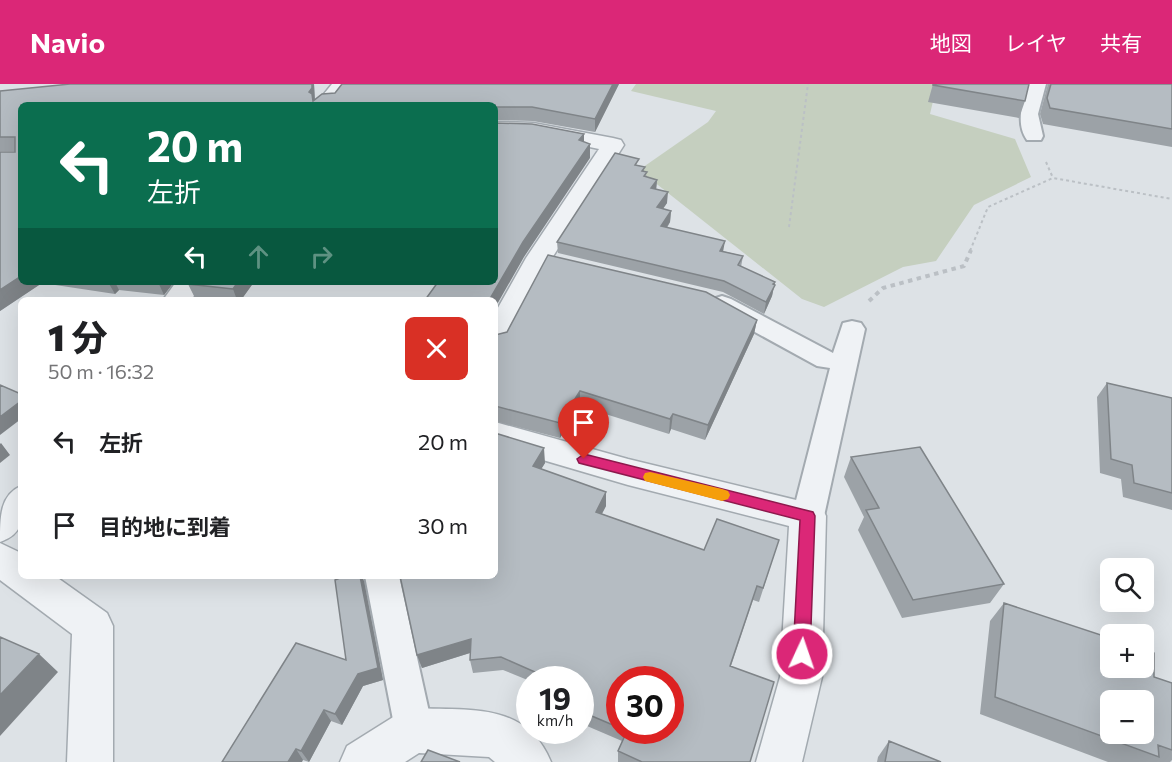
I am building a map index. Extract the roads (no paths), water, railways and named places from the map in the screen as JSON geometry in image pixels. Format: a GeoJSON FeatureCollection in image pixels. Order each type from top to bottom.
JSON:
{"type":"FeatureCollection","features":[{"type":"Feature","properties":{"kind":"street"},"geometry":{"type":"LineString","coordinates":[[328,102],[343,84]]}},
{"type":"Feature","properties":{"kind":"street"},"geometry":{"type":"LineString","coordinates":[[498,128],[533,129],[613,145],[551,260],[498,335]]}},
{"type":"Feature","properties":{"kind":"street"},"geometry":{"type":"LineString","coordinates":[[498,436],[628,472],[808,516],[801,677],[779,762]]}},
{"type":"Feature","properties":{"kind":"street"},"geometry":{"type":"LineString","coordinates":[[0,526],[18,504]]}},
{"type":"Feature","properties":{"kind":"street"},"geometry":{"type":"LineString","coordinates":[[0,559],[18,572]]}},
{"type":"Feature","properties":{"kind":"street"},"geometry":{"type":"LineString","coordinates":[[28,579],[93,626],[90,762]]}},
{"type":"Feature","properties":{"kind":"street"},"geometry":{"type":"LineString","coordinates":[[363,762],[414,730],[499,735],[528,762]]}},
{"type":"Feature","properties":{"kind":"lane"},"geometry":{"type":"LineString","coordinates":[[1034,136],[1029,114],[1037,84]]}},
{"type":"Feature","properties":{"kind":"lane"},"geometry":{"type":"LineString","coordinates":[[702,296],[713,299],[826,360]]}},
{"type":"Feature","properties":{"kind":"lane"},"geometry":{"type":"LineString","coordinates":[[808,516],[852,329]]}},
{"type":"Feature","properties":{"kind":"lane"},"geometry":{"type":"LineString","coordinates":[[383,579],[414,730]]}}]}
